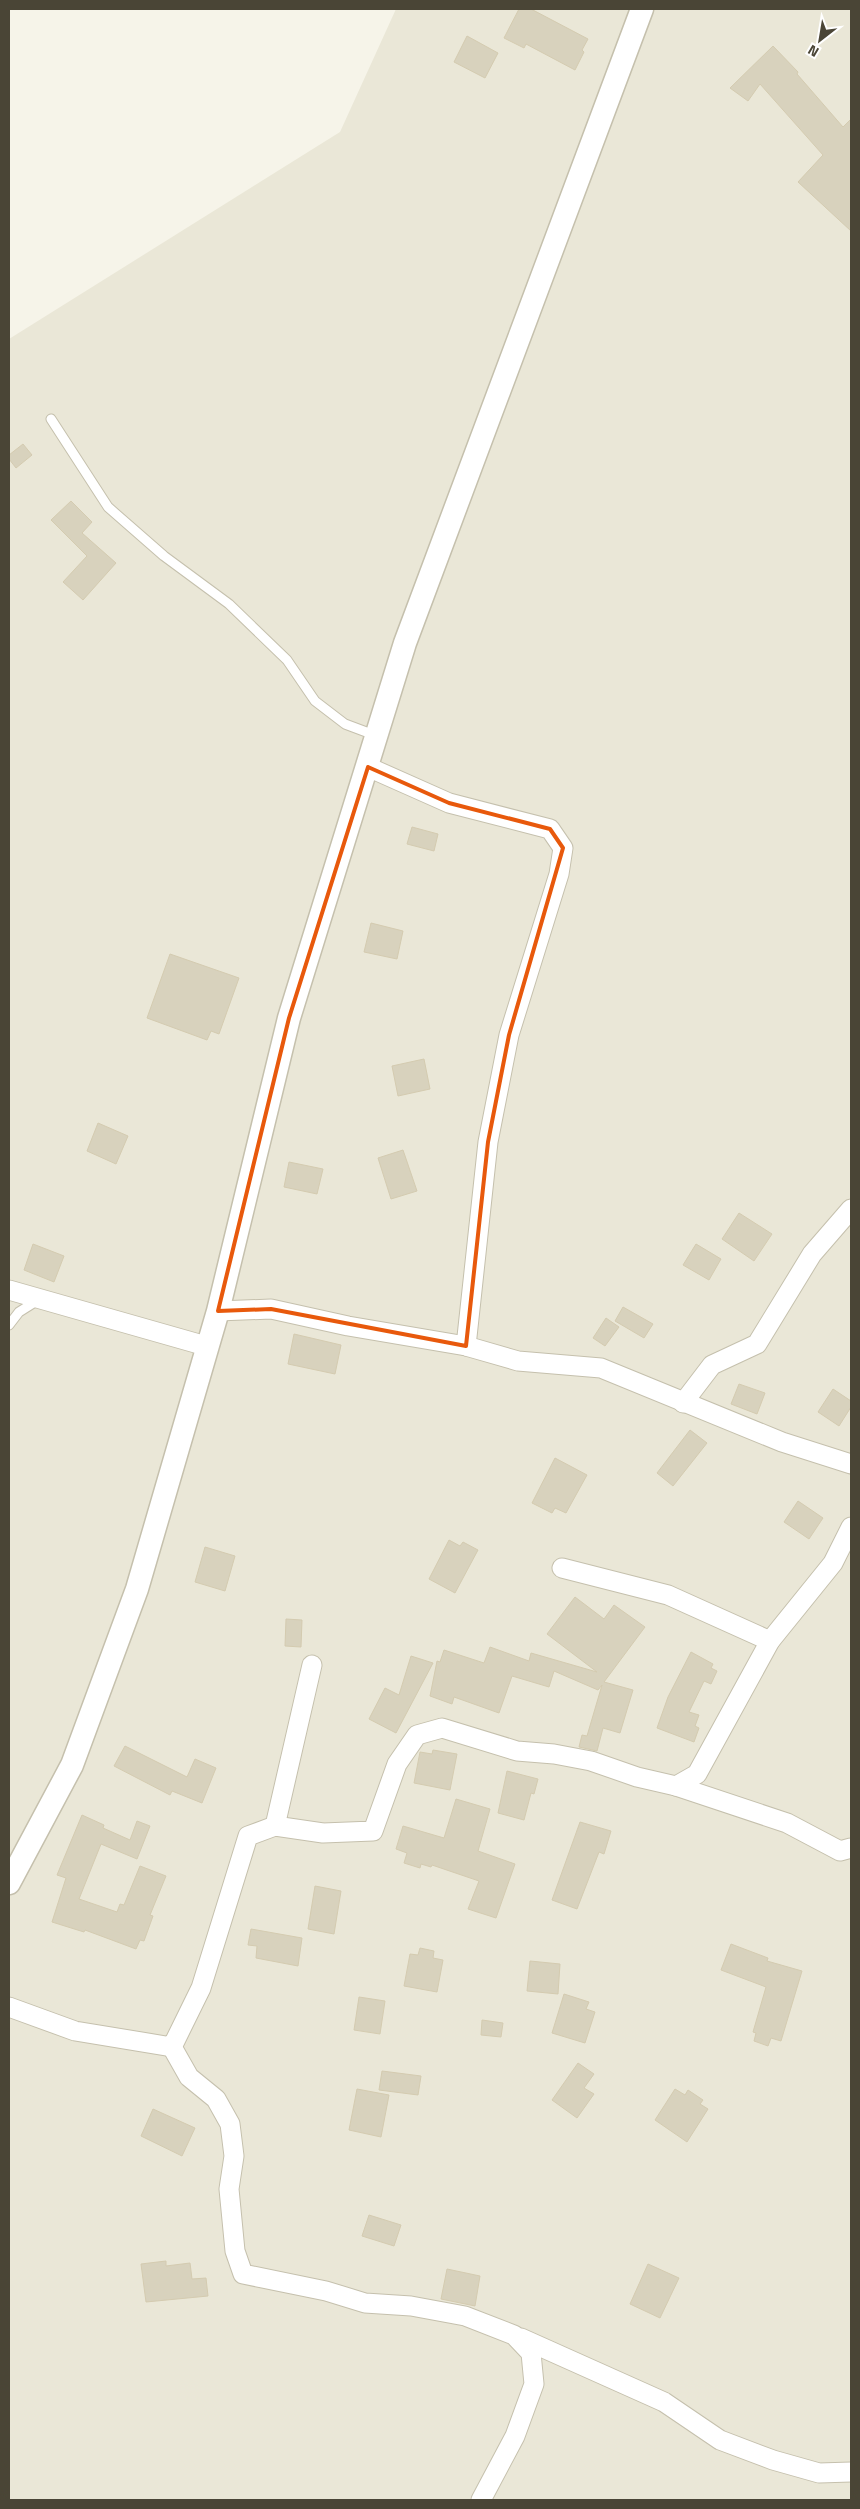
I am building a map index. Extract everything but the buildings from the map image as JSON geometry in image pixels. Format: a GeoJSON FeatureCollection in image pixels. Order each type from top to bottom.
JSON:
{"type":"FeatureCollection","features":[{"type":"Feature","properties":{"kind":"street"},"geometry":{"type":"LineString","coordinates":[[9,1883],[75,1756],[137,1589],[206,1346],[218,1311],[289,1018],[405,643],[642,9]]}},
{"type":"Feature","properties":{"kind":"street"},"geometry":{"type":"LineString","coordinates":[[368,767],[449,803],[550,829],[563,848],[558,874],[509,1035],[488,1142],[466,1346]]}},
{"type":"Feature","properties":{"kind":"street"},"geometry":{"type":"LineString","coordinates":[[683,1402],[712,1365],[757,1344],[812,1254],[851,1209]]}},
{"type":"Feature","properties":{"kind":"street"},"geometry":{"type":"LineString","coordinates":[[9,1290],[38,1300],[206,1346]]}},
{"type":"Feature","properties":{"kind":"street"},"geometry":{"type":"LineString","coordinates":[[218,1311],[271,1309],[348,1326],[466,1346],[518,1361],[601,1368],[782,1442],[851,1464]]}},
{"type":"Feature","properties":{"kind":"street"},"geometry":{"type":"LineString","coordinates":[[676,1786],[697,1774],[770,1640],[833,1563],[851,1527]]}},
{"type":"Feature","properties":{"kind":"street"},"geometry":{"type":"LineString","coordinates":[[562,1568],[668,1595],[770,1640]]}},
{"type":"Feature","properties":{"kind":"street"},"geometry":{"type":"LineString","coordinates":[[275,1826],[312,1665]]}},
{"type":"Feature","properties":{"kind":"street"},"geometry":{"type":"LineString","coordinates":[[172,2047],[201,1988],[248,1836],[275,1826],[323,1833],[373,1831],[397,1764],[417,1735],[442,1728],[517,1751],[554,1754],[591,1762],[637,1777],[676,1786],[787,1822],[840,1851],[851,1848]]}},
{"type":"Feature","properties":{"kind":"street"},"geometry":{"type":"LineString","coordinates":[[9,2007],[76,2031],[172,2047]]}},
{"type":"Feature","properties":{"kind":"street"},"geometry":{"type":"LineString","coordinates":[[172,2047],[189,2077],[216,2099],[230,2124],[234,2156],[229,2189],[235,2251],[243,2274],[326,2292],[365,2304],[411,2306],[465,2316],[514,2335],[664,2402],[720,2440],[773,2460],[820,2473],[851,2472]]}},
{"type":"Feature","properties":{"kind":"street"},"geometry":{"type":"LineString","coordinates":[[481,2500],[515,2436],[534,2384],[531,2353],[514,2335]]}},
{"type":"Feature","properties":{"kind":"lane"},"geometry":{"type":"LineString","coordinates":[[51,419],[108,507],[164,556],[229,604],[287,660],[316,701],[345,724],[377,736]]}},
{"type":"Feature","properties":{"kind":"lane"},"geometry":{"type":"LineString","coordinates":[[9,1325],[19,1312],[38,1300]]}},
{"type":"Feature","properties":{"kind":"highlighted area"},"geometry":{"type":"Polygon","coordinates":[[[368,767],[449,803],[550,829],[563,848],[509,1035],[488,1142],[466,1346],[271,1309],[218,1311],[289,1018],[368,767]]]}},
{"type":"Feature","properties":{"kind":"shaded area"},"geometry":{"type":"Polygon","coordinates":[[[396,9],[851,9],[851,2500],[9,2500],[9,339],[340,132],[396,9]]]}}]}
